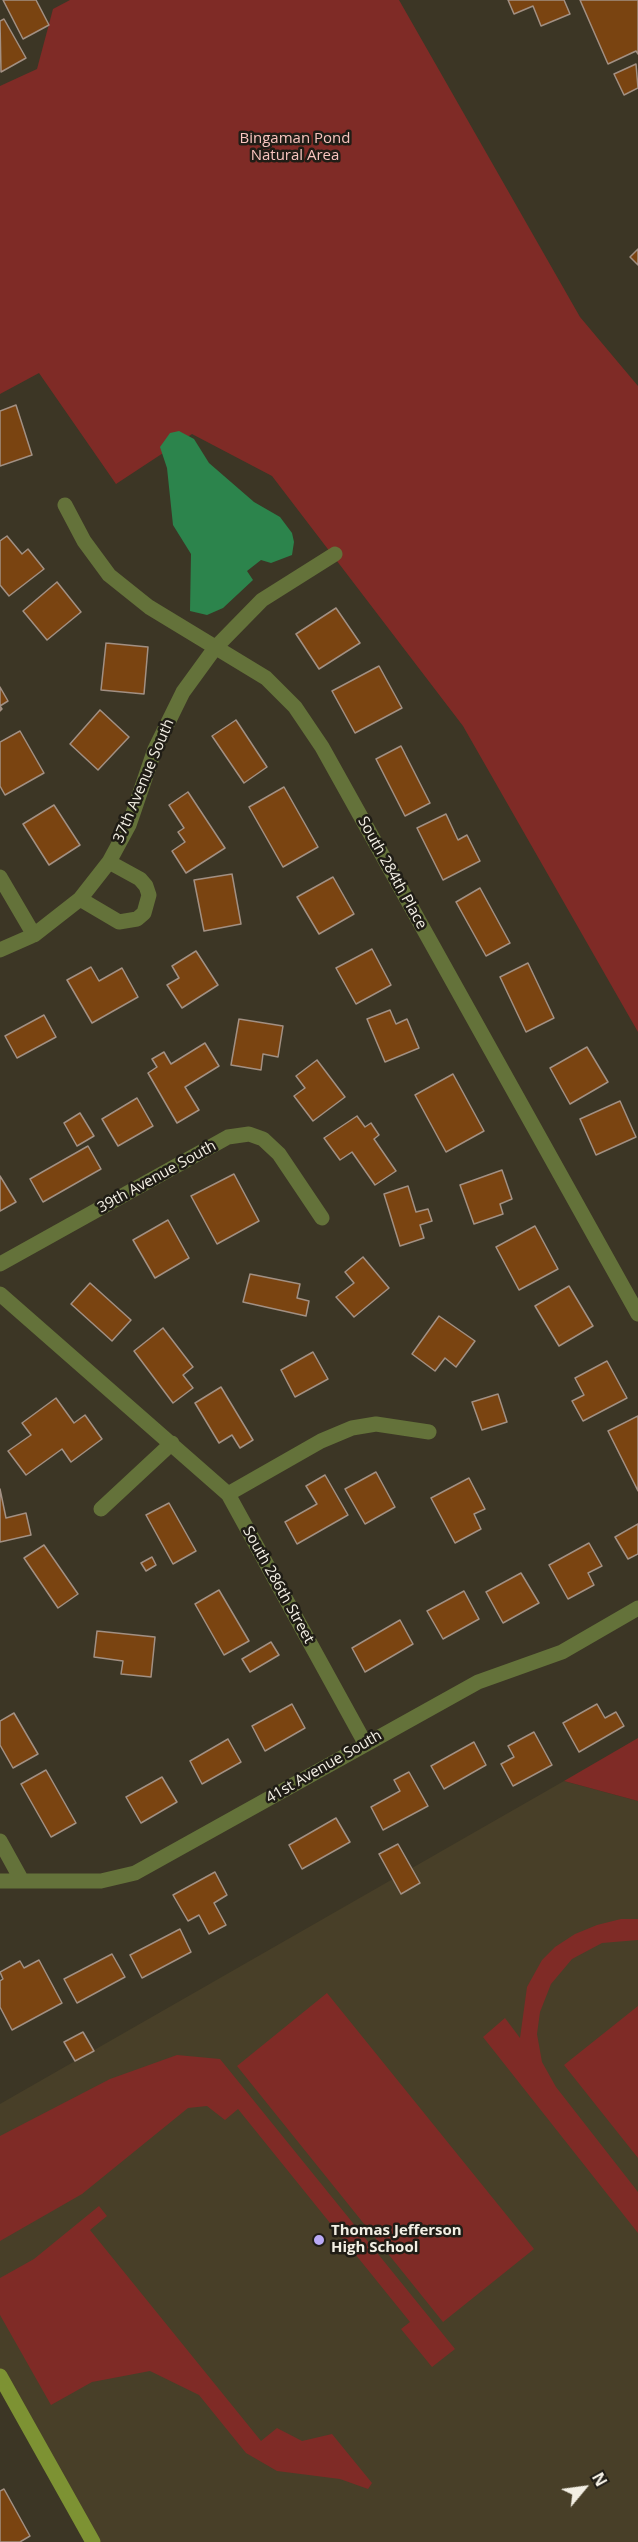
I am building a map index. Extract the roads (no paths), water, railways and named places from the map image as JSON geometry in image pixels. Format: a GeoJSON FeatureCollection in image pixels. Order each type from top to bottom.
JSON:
{"type":"FeatureCollection","features":[{"type":"Feature","properties":{"kind":"main road"},"geometry":{"type":"LineString","coordinates":[[0,2376],[93,2542]]}},
{"type":"Feature","properties":{"kind":"street","name":"South 284th Place"},"geometry":{"type":"LineString","coordinates":[[65,505],[84,541],[109,576],[149,607],[266,678],[295,707],[322,747],[638,1314]]}},
{"type":"Feature","properties":{"kind":"street","name":"37th Avenue South"},"geometry":{"type":"LineString","coordinates":[[0,950],[34,935],[80,899],[109,862],[129,825],[160,739],[183,692],[215,648],[262,600],[335,554]]}},
{"type":"Feature","properties":{"kind":"street","name":"37th Avenue South"},"geometry":{"type":"LineString","coordinates":[[80,899],[119,922],[137,919],[144,913],[149,895],[146,886],[140,879],[109,862]]}},
{"type":"Feature","properties":{"kind":"street"},"geometry":{"type":"LineString","coordinates":[[0,877],[34,935]]}},
{"type":"Feature","properties":{"kind":"street","name":"39th Avenue South"},"geometry":{"type":"LineString","coordinates":[[0,1264],[228,1137],[249,1134],[263,1140],[279,1154],[322,1218]]}},
{"type":"Feature","properties":{"kind":"street","name":"South 286th Street"},"geometry":{"type":"LineString","coordinates":[[0,1294],[228,1494],[365,1743]]}},
{"type":"Feature","properties":{"kind":"street"},"geometry":{"type":"LineString","coordinates":[[228,1494],[321,1441],[352,1428],[376,1424],[429,1432]]}},
{"type":"Feature","properties":{"kind":"street"},"geometry":{"type":"LineString","coordinates":[[101,1509],[172,1443]]}},
{"type":"Feature","properties":{"kind":"street","name":"41st Avenue South"},"geometry":{"type":"LineString","coordinates":[[0,1881],[21,1879],[101,1881],[135,1873],[478,1682],[562,1652],[638,1608]]}},
{"type":"Feature","properties":{"kind":"street"},"geometry":{"type":"LineString","coordinates":[[0,1841],[21,1879]]}},
{"type":"Feature","properties":{"kind":"place","name":"Thomas Jefferson High School"},"geometry":{"type":"Point","coordinates":[319,2240]}},
{"type":"Feature","properties":{"kind":"park label","name":"Bingaman Pond Natural Area"},"geometry":{"type":"Point","coordinates":[295,148]}}]}
